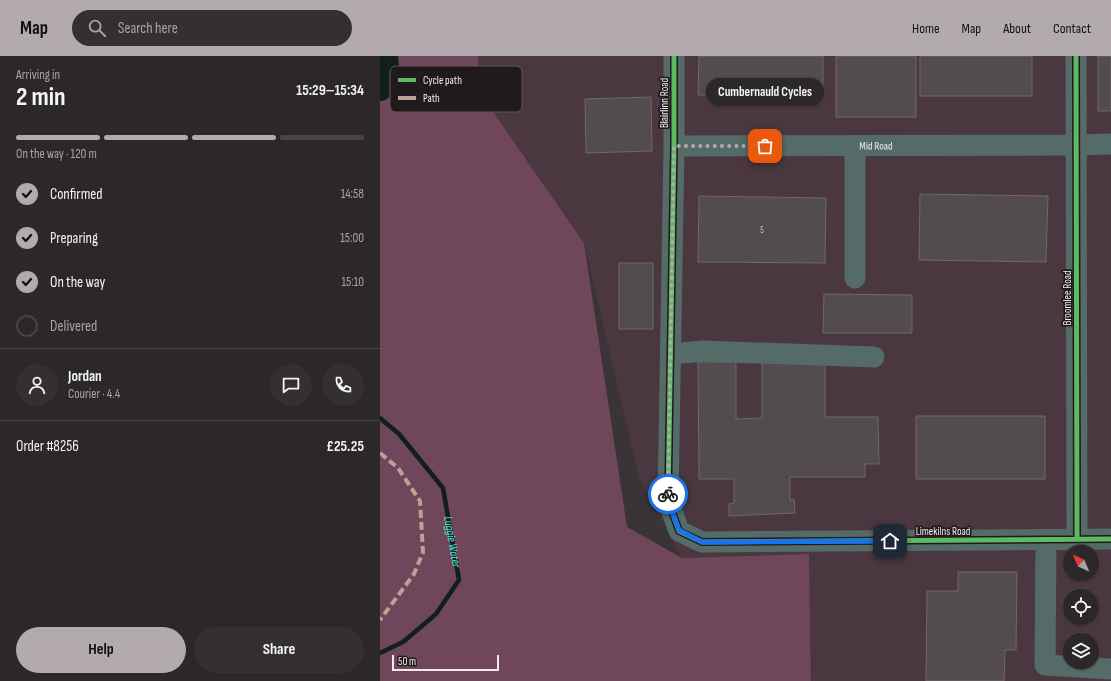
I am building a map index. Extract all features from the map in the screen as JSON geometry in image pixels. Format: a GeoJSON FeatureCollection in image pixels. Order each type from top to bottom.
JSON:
{"type":"FeatureCollection","features":[{"type":"Feature","properties":{"kind":"street","name":"Blairlinn Road"},"geometry":{"type":"LineString","coordinates":[[674,56],[674,146],[668,500],[679,530],[702,542]]}},
{"type":"Feature","properties":{"kind":"street","name":"Broomlee Road"},"geometry":{"type":"LineString","coordinates":[[1076,56],[1077,539]]}},
{"type":"Feature","properties":{"kind":"street","name":"Mid Road"},"geometry":{"type":"LineString","coordinates":[[674,146],[1077,146],[1111,144]]}},
{"type":"Feature","properties":{"kind":"street"},"geometry":{"type":"LineString","coordinates":[[855,146],[855,278]]}},
{"type":"Feature","properties":{"kind":"street"},"geometry":{"type":"LineString","coordinates":[[671,354],[702,351],[874,357]]}},
{"type":"Feature","properties":{"kind":"street","name":"Limekilns Road"},"geometry":{"type":"LineString","coordinates":[[702,542],[1111,539]]}},
{"type":"Feature","properties":{"kind":"street"},"geometry":{"type":"LineString","coordinates":[[1046,540],[1046,665],[1111,669]]}},
{"type":"Feature","properties":{"kind":"shaded area"},"geometry":{"type":"Polygon","coordinates":[[[380,56],[478,56],[479,66],[390,66],[390,112],[493,112],[584,243],[627,527],[682,558],[809,554],[811,681],[380,681],[380,56]]]}},
{"type":"Feature","properties":{"kind":"shaded area"},"geometry":{"type":"Polygon","coordinates":[[[478,56],[1111,56],[1111,681],[812,681],[809,554],[682,558],[639,478],[584,243],[493,112],[522,112],[522,66],[479,66],[478,56]]]}},
{"type":"Feature","properties":{"kind":"building"},"geometry":{"type":"Polygon","coordinates":[[[699,56],[823,56],[823,96],[698,95],[699,56]]]}},
{"type":"Feature","properties":{"kind":"building"},"geometry":{"type":"Polygon","coordinates":[[[836,56],[916,56],[916,117],[836,117],[836,56]]]}},
{"type":"Feature","properties":{"kind":"building"},"geometry":{"type":"Polygon","coordinates":[[[920,56],[1032,56],[1032,96],[920,96],[920,56]]]}},
{"type":"Feature","properties":{"kind":"building"},"geometry":{"type":"Polygon","coordinates":[[[1098,56],[1111,56],[1111,111],[1098,111],[1098,56]]]}},
{"type":"Feature","properties":{"kind":"building"},"geometry":{"type":"Polygon","coordinates":[[[651,97],[652,151],[586,153],[585,99],[651,97]]]}},
{"type":"Feature","properties":{"kind":"building"},"geometry":{"type":"Polygon","coordinates":[[[920,194],[1048,196],[1046,262],[919,260],[920,194]]]}},
{"type":"Feature","properties":{"kind":"building"},"geometry":{"type":"Polygon","coordinates":[[[699,196],[826,198],[825,263],[698,262],[699,196]]]}},
{"type":"Feature","properties":{"kind":"building"},"geometry":{"type":"Polygon","coordinates":[[[619,263],[653,263],[653,329],[619,329],[619,263]]]}},
{"type":"Feature","properties":{"kind":"building"},"geometry":{"type":"Polygon","coordinates":[[[824,294],[912,295],[912,333],[823,333],[824,294]]]}},
{"type":"Feature","properties":{"kind":"building"},"geometry":{"type":"Polygon","coordinates":[[[698,362],[736,362],[736,419],[762,418],[762,363],[825,363],[825,417],[878,417],[879,464],[865,464],[865,477],[790,477],[790,500],[794,499],[795,513],[729,516],[729,504],[734,503],[734,479],[699,479],[698,362]]]}},
{"type":"Feature","properties":{"kind":"building"},"geometry":{"type":"Polygon","coordinates":[[[916,416],[1045,416],[1045,479],[916,479],[916,416]]]}},
{"type":"Feature","properties":{"kind":"building"},"geometry":{"type":"Polygon","coordinates":[[[958,572],[1017,572],[1016,650],[1005,650],[1004,681],[926,681],[927,591],[958,591],[958,572]]]}},
{"type":"Feature","properties":{"kind":"waterway","name":"Luggie Water"},"geometry":{"type":"LineString","coordinates":[[380,88],[387,78],[385,56]]}},
{"type":"Feature","properties":{"kind":"waterway","name":"Luggie Water"},"geometry":{"type":"LineString","coordinates":[[380,418],[399,434],[443,488],[459,580],[436,614],[403,642],[380,653]]}},
{"type":"Feature","properties":{"kind":"marked path"},"geometry":{"type":"LineString","coordinates":[[380,453],[398,468],[420,501],[423,552],[414,574],[380,620]]}},
{"type":"Feature","properties":{"kind":"cycle path"},"geometry":{"type":"LineString","coordinates":[[674,56],[674,146],[668,500],[679,531],[702,542],[1111,539]]}},
{"type":"Feature","properties":{"kind":"cycle path"},"geometry":{"type":"LineString","coordinates":[[1076,56],[1077,539]]}},
{"type":"Feature","properties":{"kind":"way so far"},"geometry":{"type":"LineString","coordinates":[[668,494],[674,146],[765,146]]}},
{"type":"Feature","properties":{"kind":"place","name":"Cumbernauld Cycles"},"geometry":{"type":"Point","coordinates":[765,146]}},
{"type":"Feature","properties":{"kind":"route"},"geometry":{"type":"LineString","coordinates":[[668,494],[668,500],[679,530],[702,542],[890,541]]}}]}
